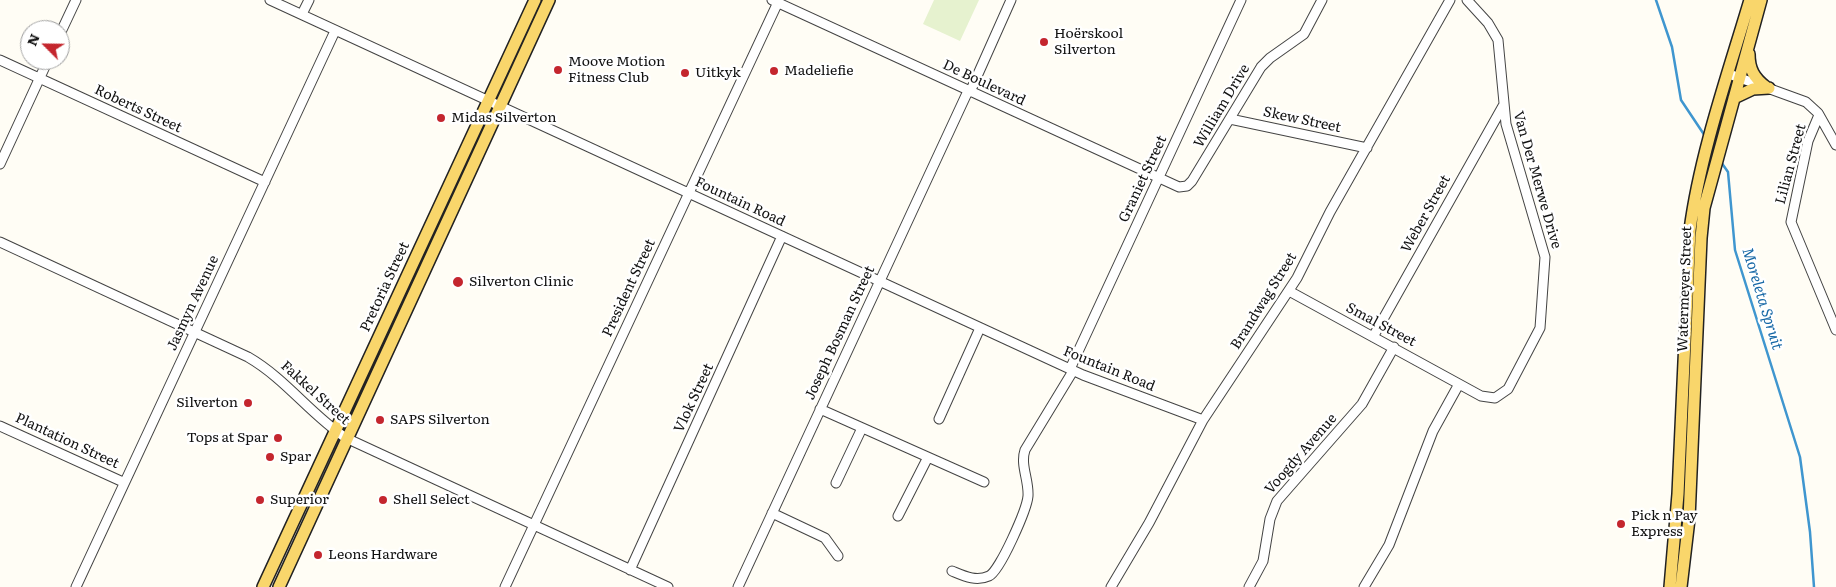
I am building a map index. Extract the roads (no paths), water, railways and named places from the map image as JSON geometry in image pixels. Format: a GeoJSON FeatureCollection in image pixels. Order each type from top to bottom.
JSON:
{"type":"FeatureCollection","features":[{"type":"Feature","properties":{"kind":"main road","name":"Pretoria Street"},"geometry":{"type":"LineString","coordinates":[[263,587],[535,0]]}},
{"type":"Feature","properties":{"kind":"main road","name":"Pretoria Street"},"geometry":{"type":"LineString","coordinates":[[279,587],[549,0]]}},
{"type":"Feature","properties":{"kind":"main road","name":"Watermeyer Street"},"geometry":{"type":"LineString","coordinates":[[1682,587],[1689,519],[1701,238],[1713,172],[1734,98],[1734,76],[1750,0]]}},
{"type":"Feature","properties":{"kind":"main road","name":"Watermeyer Street"},"geometry":{"type":"LineString","coordinates":[[1670,587],[1678,494],[1690,230],[1694,198],[1716,121],[1749,45],[1761,0]]}},
{"type":"Feature","properties":{"kind":"main road"},"geometry":{"type":"LineString","coordinates":[[1749,45],[1750,70],[1754,77],[1767,88]]}},
{"type":"Feature","properties":{"kind":"main road"},"geometry":{"type":"LineString","coordinates":[[1734,98],[1753,89],[1767,88]]}},
{"type":"Feature","properties":{"kind":"street"},"geometry":{"type":"LineString","coordinates":[[67,20],[76,0]]}},
{"type":"Feature","properties":{"kind":"street","name":"Fountain Road"},"geometry":{"type":"LineString","coordinates":[[270,0],[1072,370],[1203,420]]}},
{"type":"Feature","properties":{"kind":"street"},"geometry":{"type":"LineString","coordinates":[[302,14],[309,0]]}},
{"type":"Feature","properties":{"kind":"street","name":"Joseph Bosman Street"},"geometry":{"type":"LineString","coordinates":[[738,587],[1011,0]]}},
{"type":"Feature","properties":{"kind":"street","name":"Graniet Street"},"geometry":{"type":"LineString","coordinates":[[952,571],[979,579],[994,572],[1028,499],[1023,458],[1025,450],[1072,370],[1241,0]]}},
{"type":"Feature","properties":{"kind":"street","name":"William Drive"},"geometry":{"type":"LineString","coordinates":[[1187,186],[1192,181],[1263,65],[1304,34],[1322,0]]}},
{"type":"Feature","properties":{"kind":"street","name":"Brandwag Street"},"geometry":{"type":"LineString","coordinates":[[1111,587],[1149,523],[1203,420],[1289,291],[1450,0]]}},
{"type":"Feature","properties":{"kind":"street","name":"Van Der Merwe Drive"},"geometry":{"type":"LineString","coordinates":[[1459,384],[1487,398],[1495,398],[1502,395],[1529,351],[1541,320],[1546,266],[1544,252],[1508,135],[1503,105],[1498,40],[1488,23],[1467,0]]}},
{"type":"Feature","properties":{"kind":"street","name":"De Boulevard"},"geometry":{"type":"LineString","coordinates":[[776,1],[1158,179],[1177,187],[1187,186]]}},
{"type":"Feature","properties":{"kind":"street","name":"President Street"},"geometry":{"type":"LineString","coordinates":[[505,587],[776,1]]}},
{"type":"Feature","properties":{"kind":"street","name":"Jasmyn Avenue"},"geometry":{"type":"LineString","coordinates":[[76,587],[123,482],[196,331],[334,31]]}},
{"type":"Feature","properties":{"kind":"street","name":"Roberts Street"},"geometry":{"type":"LineString","coordinates":[[0,60],[265,182]]}},
{"type":"Feature","properties":{"kind":"street"},"geometry":{"type":"LineString","coordinates":[[0,164],[43,70]]}},
{"type":"Feature","properties":{"kind":"street"},"geometry":{"type":"LineString","coordinates":[[1734,76],[1806,102],[1819,116],[1836,145]]}},
{"type":"Feature","properties":{"kind":"street","name":"Weber Street"},"geometry":{"type":"LineString","coordinates":[[1373,337],[1503,105]]}},
{"type":"Feature","properties":{"kind":"street","name":"Lilian Street"},"geometry":{"type":"LineString","coordinates":[[1819,116],[1808,141],[1791,222],[1836,330]]}},
{"type":"Feature","properties":{"kind":"street","name":"Skew Street"},"geometry":{"type":"LineString","coordinates":[[1230,119],[1368,148]]}},
{"type":"Feature","properties":{"kind":"street","name":"Vlok Street"},"geometry":{"type":"LineString","coordinates":[[630,570],[782,236]]}},
{"type":"Feature","properties":{"kind":"street","name":"Fakkel Street"},"geometry":{"type":"LineString","coordinates":[[0,242],[196,331],[272,371],[335,431],[346,438],[668,587]]}},
{"type":"Feature","properties":{"kind":"street","name":"Smal Street"},"geometry":{"type":"LineString","coordinates":[[1289,291],[1459,384]]}},
{"type":"Feature","properties":{"kind":"street"},"geometry":{"type":"LineString","coordinates":[[939,419],[980,328]]}},
{"type":"Feature","properties":{"kind":"street","name":"Voogdy Avenue"},"geometry":{"type":"LineString","coordinates":[[1248,587],[1263,561],[1270,516],[1277,501],[1362,404],[1394,347]]}},
{"type":"Feature","properties":{"kind":"street"},"geometry":{"type":"LineString","coordinates":[[1364,587],[1389,545],[1433,430],[1459,384]]}},
{"type":"Feature","properties":{"kind":"street"},"geometry":{"type":"LineString","coordinates":[[820,409],[927,459],[984,482]]}},
{"type":"Feature","properties":{"kind":"street","name":"Plantation Street"},"geometry":{"type":"LineString","coordinates":[[0,426],[123,482]]}},
{"type":"Feature","properties":{"kind":"street"},"geometry":{"type":"LineString","coordinates":[[836,483],[862,428]]}},
{"type":"Feature","properties":{"kind":"street"},"geometry":{"type":"LineString","coordinates":[[898,516],[927,459]]}},
{"type":"Feature","properties":{"kind":"street"},"geometry":{"type":"LineString","coordinates":[[772,513],[825,538],[838,556]]}},
{"type":"Feature","properties":{"kind":"waterway","name":"Moreleta Spruit"},"geometry":{"type":"LineString","coordinates":[[1656,0],[1672,47],[1681,100],[1705,136]]}},
{"type":"Feature","properties":{"kind":"waterway","name":"Moreleta Spruit"},"geometry":{"type":"LineString","coordinates":[[1721,162],[1728,172],[1735,250],[1800,457],[1810,532],[1814,587]]}},
{"type":"Feature","properties":{"kind":"place","name":"Hoërskool Silverton"},"geometry":{"type":"Point","coordinates":[1044,42]}},
{"type":"Feature","properties":{"kind":"place","name":"Moove Motion Fitness Club"},"geometry":{"type":"Point","coordinates":[558,70]}},
{"type":"Feature","properties":{"kind":"place","name":"Madeliefie"},"geometry":{"type":"Point","coordinates":[774,71]}},
{"type":"Feature","properties":{"kind":"place","name":"Uitkyk"},"geometry":{"type":"Point","coordinates":[685,73]}},
{"type":"Feature","properties":{"kind":"place","name":"Midas Silverton"},"geometry":{"type":"Point","coordinates":[441,118]}},
{"type":"Feature","properties":{"kind":"place","name":"Silverton Clinic"},"geometry":{"type":"Point","coordinates":[458,282]}},
{"type":"Feature","properties":{"kind":"place","name":"Silverton"},"geometry":{"type":"Point","coordinates":[248,403]}},
{"type":"Feature","properties":{"kind":"place","name":"SAPS Silverton"},"geometry":{"type":"Point","coordinates":[380,420]}},
{"type":"Feature","properties":{"kind":"place","name":"Tops at Spar"},"geometry":{"type":"Point","coordinates":[278,438]}},
{"type":"Feature","properties":{"kind":"place","name":"Spar"},"geometry":{"type":"Point","coordinates":[270,457]}},
{"type":"Feature","properties":{"kind":"place","name":"Superior"},"geometry":{"type":"Point","coordinates":[260,500]}},
{"type":"Feature","properties":{"kind":"place","name":"Shell Select"},"geometry":{"type":"Point","coordinates":[383,500]}},
{"type":"Feature","properties":{"kind":"place","name":"Pick n Pay Express"},"geometry":{"type":"Point","coordinates":[1621,524]}},
{"type":"Feature","properties":{"kind":"place","name":"Leons Hardware"},"geometry":{"type":"Point","coordinates":[318,555]}}]}
